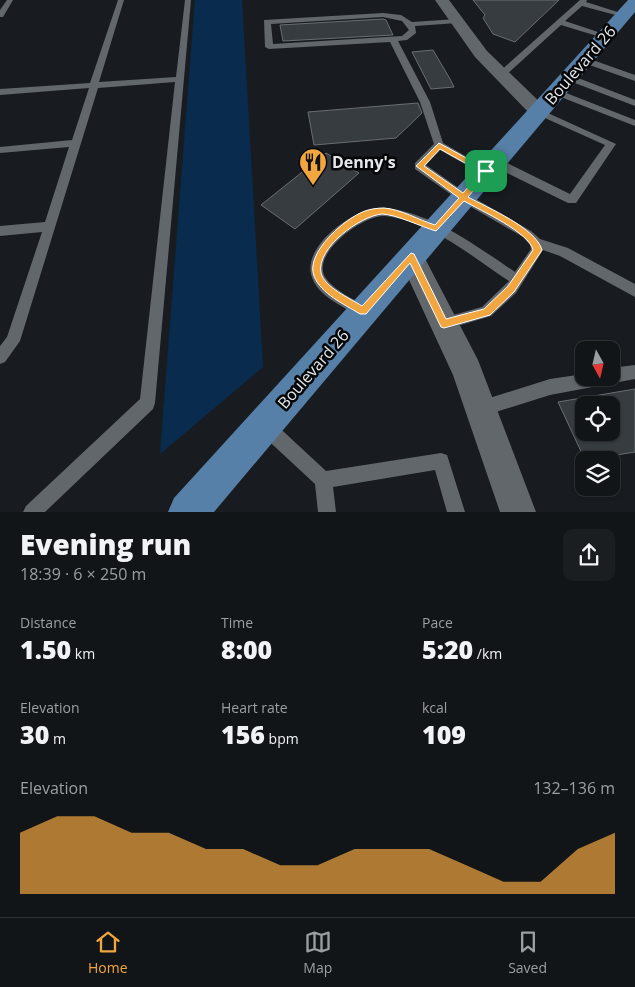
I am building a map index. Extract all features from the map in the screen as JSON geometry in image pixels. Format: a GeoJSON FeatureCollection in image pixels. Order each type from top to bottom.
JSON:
{"type":"FeatureCollection","features":[{"type":"Feature","properties":{"kind":"main road","name":"Boulevard 26"},"geometry":{"type":"LineString","coordinates":[[188,512],[631,5]]}},
{"type":"Feature","properties":{"kind":"street"},"geometry":{"type":"LineString","coordinates":[[442,0],[481,54],[501,75],[562,85]]}},
{"type":"Feature","properties":{"kind":"street"},"geometry":{"type":"LineString","coordinates":[[411,256],[467,371],[518,512]]}},
{"type":"Feature","properties":{"kind":"lane"},"geometry":{"type":"LineString","coordinates":[[0,15],[10,0]]}},
{"type":"Feature","properties":{"kind":"lane"},"geometry":{"type":"LineString","coordinates":[[0,357],[14,341],[120,0]]}},
{"type":"Feature","properties":{"kind":"lane"},"geometry":{"type":"LineString","coordinates":[[32,512],[147,403],[188,0]]}},
{"type":"Feature","properties":{"kind":"lane"},"geometry":{"type":"LineString","coordinates":[[501,75],[582,1],[631,5]]}},
{"type":"Feature","properties":{"kind":"lane"},"geometry":{"type":"LineString","coordinates":[[383,15],[397,16],[406,19],[410,24],[413,31],[404,38],[269,47],[267,22],[383,15]]}},
{"type":"Feature","properties":{"kind":"lane"},"geometry":{"type":"LineString","coordinates":[[410,24],[457,21]]}},
{"type":"Feature","properties":{"kind":"lane"},"geometry":{"type":"LineString","coordinates":[[559,22],[604,37]]}},
{"type":"Feature","properties":{"kind":"lane"},"geometry":{"type":"LineString","coordinates":[[393,39],[426,102],[439,145]]}},
{"type":"Feature","properties":{"kind":"lane"},"geometry":{"type":"LineString","coordinates":[[562,85],[635,78]]}},
{"type":"Feature","properties":{"kind":"lane"},"geometry":{"type":"LineString","coordinates":[[0,92],[180,79]]}},
{"type":"Feature","properties":{"kind":"lane"},"geometry":{"type":"LineString","coordinates":[[439,145],[572,200],[611,144],[562,85]]}},
{"type":"Feature","properties":{"kind":"lane"},"geometry":{"type":"LineString","coordinates":[[562,85],[635,104]]}},
{"type":"Feature","properties":{"kind":"lane"},"geometry":{"type":"LineString","coordinates":[[562,85],[635,122]]}},
{"type":"Feature","properties":{"kind":"lane"},"geometry":{"type":"LineString","coordinates":[[0,150],[75,143]]}},
{"type":"Feature","properties":{"kind":"lane"},"geometry":{"type":"LineString","coordinates":[[439,145],[419,166],[463,197],[527,234],[536,243],[564,252],[635,291]]}},
{"type":"Feature","properties":{"kind":"lane"},"geometry":{"type":"LineString","coordinates":[[363,312],[323,285],[317,273],[318,258],[328,243],[352,222],[366,213],[385,211],[436,228],[517,280]]}},
{"type":"Feature","properties":{"kind":"lane"},"geometry":{"type":"LineString","coordinates":[[0,231],[50,226]]}},
{"type":"Feature","properties":{"kind":"lane"},"geometry":{"type":"LineString","coordinates":[[444,324],[486,312],[517,280],[538,250],[536,243]]}},
{"type":"Feature","properties":{"kind":"lane"},"geometry":{"type":"LineString","coordinates":[[620,374],[635,372]]}},
{"type":"Feature","properties":{"kind":"lane"},"geometry":{"type":"LineString","coordinates":[[480,409],[550,387],[575,383]]}},
{"type":"Feature","properties":{"kind":"lane"},"geometry":{"type":"LineString","coordinates":[[264,425],[323,480],[328,512]]}},
{"type":"Feature","properties":{"kind":"lane"},"geometry":{"type":"LineString","coordinates":[[323,480],[441,461],[456,512]]}},
{"type":"Feature","properties":{"kind":"shaded area"},"geometry":{"type":"Polygon","coordinates":[[[195,0],[242,0],[263,367],[160,454],[195,0]]]}},
{"type":"Feature","properties":{"kind":"building"},"geometry":{"type":"Polygon","coordinates":[[[473,0],[559,0],[515,42],[493,34],[483,18],[485,15],[473,0]]]}},
{"type":"Feature","properties":{"kind":"building"},"geometry":{"type":"Polygon","coordinates":[[[386,20],[393,35],[283,41],[280,25],[386,20]]]}},
{"type":"Feature","properties":{"kind":"building"},"geometry":{"type":"Polygon","coordinates":[[[433,50],[454,87],[431,89],[412,52],[433,50]]]}},
{"type":"Feature","properties":{"kind":"building"},"geometry":{"type":"Polygon","coordinates":[[[418,103],[422,113],[396,138],[314,145],[308,112],[418,103]]]}},
{"type":"Feature","properties":{"kind":"building"},"geometry":{"type":"Polygon","coordinates":[[[326,153],[359,173],[295,229],[261,205],[326,153]]]}},
{"type":"Feature","properties":{"kind":"building"},"geometry":{"type":"Polygon","coordinates":[[[635,389],[635,452],[620,454],[620,451],[581,451],[576,441],[620,441],[620,396],[594,396],[635,389]]]}},
{"type":"Feature","properties":{"kind":"building"},"geometry":{"type":"Polygon","coordinates":[[[575,399],[575,439],[558,402],[575,399]]]}},
{"type":"Feature","properties":{"kind":"place","name":"Denny's"},"geometry":{"type":"Point","coordinates":[313,186]}},
{"type":"Feature","properties":{"kind":"route"},"geometry":{"type":"LineString","coordinates":[[486,171],[439,145],[419,166],[463,197],[436,228],[385,211],[366,213],[352,222],[328,243],[318,258],[317,273],[323,285],[363,312],[411,256],[444,324],[486,312],[511,289],[538,250],[536,243],[527,234],[463,197],[486,171]]}}]}
